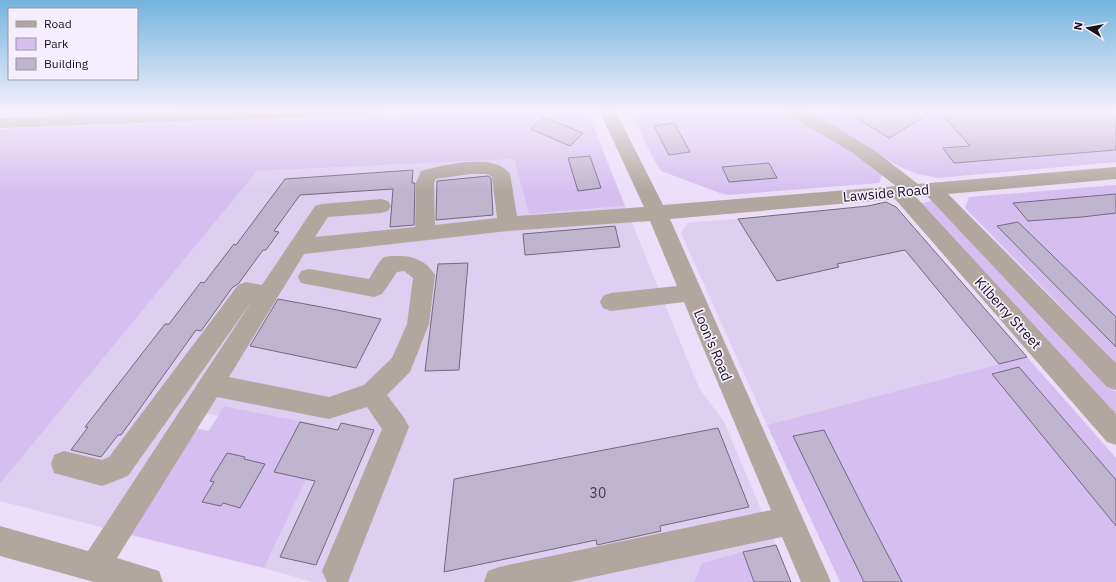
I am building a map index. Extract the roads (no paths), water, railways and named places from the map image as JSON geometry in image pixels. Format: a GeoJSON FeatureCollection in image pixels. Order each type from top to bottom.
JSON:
{"type":"FeatureCollection","features":[{"type":"Feature","properties":{"kind":"street","name":"Loon's Road"},"geometry":{"type":"LineString","coordinates":[[620,137],[656,213],[816,582]]}},
{"type":"Feature","properties":{"kind":"street"},"geometry":{"type":"LineString","coordinates":[[839,137],[893,172],[916,191],[1116,380]]}},
{"type":"Feature","properties":{"kind":"street"},"geometry":{"type":"LineString","coordinates":[[425,232],[425,182],[428,176],[438,172],[487,169],[495,170],[501,174],[508,224]]}},
{"type":"Feature","properties":{"kind":"street","name":"Lawside Road"},"geometry":{"type":"LineString","coordinates":[[298,247],[508,224],[1116,174]]}},
{"type":"Feature","properties":{"kind":"street","name":"Kilberry Street"},"geometry":{"type":"LineString","coordinates":[[916,191],[1116,433]]}},
{"type":"Feature","properties":{"kind":"street"},"geometry":{"type":"LineString","coordinates":[[95,567],[322,211],[381,206]]}},
{"type":"Feature","properties":{"kind":"street"},"geometry":{"type":"LineString","coordinates":[[211,385],[329,408],[372,394],[401,364],[418,324],[424,275],[408,263],[392,264],[374,288],[309,277]]}},
{"type":"Feature","properties":{"kind":"street"},"geometry":{"type":"LineString","coordinates":[[64,464],[102,473],[118,467],[246,291],[268,295]]}},
{"type":"Feature","properties":{"kind":"street"},"geometry":{"type":"LineString","coordinates":[[611,302],[691,293]]}},
{"type":"Feature","properties":{"kind":"street"},"geometry":{"type":"LineString","coordinates":[[337,571],[396,427],[372,394]]}},
{"type":"Feature","properties":{"kind":"street"},"geometry":{"type":"LineString","coordinates":[[499,582],[789,521]]}},
{"type":"Feature","properties":{"kind":"street"},"geometry":{"type":"LineString","coordinates":[[0,541],[140,581]]}}]}
